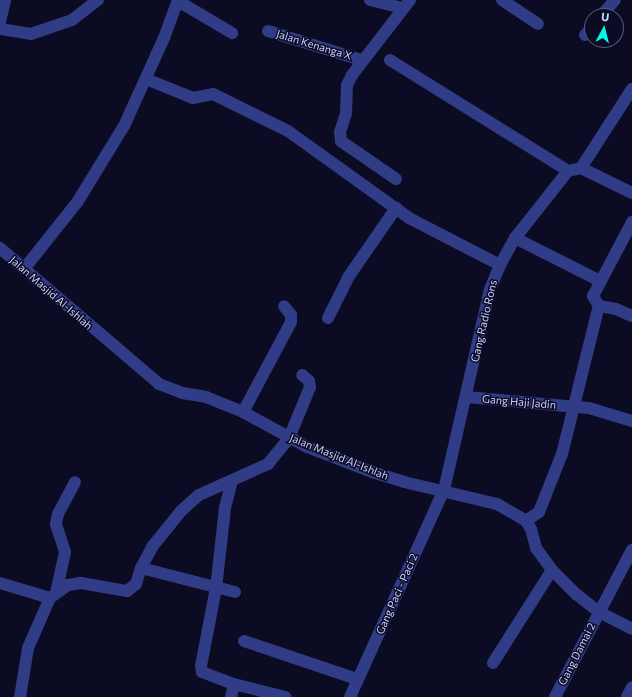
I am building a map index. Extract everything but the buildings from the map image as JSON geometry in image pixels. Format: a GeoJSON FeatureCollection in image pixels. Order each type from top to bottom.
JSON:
{"type":"FeatureCollection","features":[{"type":"Feature","properties":{"kind":"street"},"geometry":{"type":"LineString","coordinates":[[0,22],[5,0]]}},
{"type":"Feature","properties":{"kind":"street"},"geometry":{"type":"LineString","coordinates":[[0,29],[31,34],[72,20],[98,0]]}},
{"type":"Feature","properties":{"kind":"street"},"geometry":{"type":"LineString","coordinates":[[370,0],[406,4]]}},
{"type":"Feature","properties":{"kind":"street"},"geometry":{"type":"LineString","coordinates":[[502,0],[538,24]]}},
{"type":"Feature","properties":{"kind":"street"},"geometry":{"type":"LineString","coordinates":[[608,8],[615,0]]}},
{"type":"Feature","properties":{"kind":"street"},"geometry":{"type":"LineString","coordinates":[[24,269],[78,201],[124,126],[146,79],[178,1],[232,33]]}},
{"type":"Feature","properties":{"kind":"street"},"geometry":{"type":"LineString","coordinates":[[396,179],[341,141],[340,132],[346,113],[347,85],[361,60],[406,4]]}},
{"type":"Feature","properties":{"kind":"street","name":"Jalan Kenanga X"},"geometry":{"type":"LineString","coordinates":[[268,31],[361,60]]}},
{"type":"Feature","properties":{"kind":"street"},"geometry":{"type":"LineString","coordinates":[[390,60],[568,171],[581,168],[632,193]]}},
{"type":"Feature","properties":{"kind":"street"},"geometry":{"type":"LineString","coordinates":[[146,79],[185,96],[198,98],[213,94],[220,96],[288,131],[409,218],[500,265]]}},
{"type":"Feature","properties":{"kind":"street"},"geometry":{"type":"LineString","coordinates":[[581,168],[632,89]]}},
{"type":"Feature","properties":{"kind":"street","name":"Gang Radio Rons"},"geometry":{"type":"LineString","coordinates":[[444,490],[467,397],[490,289],[500,265],[515,238],[568,171]]}},
{"type":"Feature","properties":{"kind":"street"},"geometry":{"type":"LineString","coordinates":[[328,318],[349,276],[396,208]]}},
{"type":"Feature","properties":{"kind":"street"},"geometry":{"type":"LineString","coordinates":[[632,222],[593,296],[599,306],[572,407],[562,454],[545,501],[539,512],[526,520],[531,529],[536,548],[552,570],[576,594],[599,612],[632,629]]}},
{"type":"Feature","properties":{"kind":"street"},"geometry":{"type":"LineString","coordinates":[[515,238],[600,281]]}},
{"type":"Feature","properties":{"kind":"street","name":"Jalan Masjid Al-Ishlah"},"geometry":{"type":"LineString","coordinates":[[0,248],[120,354],[159,384],[182,393],[206,397],[243,412],[289,438],[372,472],[404,482],[444,490],[497,504],[526,520]]}},
{"type":"Feature","properties":{"kind":"street"},"geometry":{"type":"LineString","coordinates":[[243,412],[291,322],[291,315],[284,306]]}},
{"type":"Feature","properties":{"kind":"street"},"geometry":{"type":"LineString","coordinates":[[599,306],[616,309],[632,316]]}},
{"type":"Feature","properties":{"kind":"street"},"geometry":{"type":"LineString","coordinates":[[53,596],[68,585],[81,583],[127,591],[136,584],[141,568],[163,531],[199,495],[268,464],[289,438],[310,387],[309,381],[302,375]]}},
{"type":"Feature","properties":{"kind":"street","name":"Gang Haji Jadin"},"geometry":{"type":"LineString","coordinates":[[467,397],[589,408],[632,421]]}},
{"type":"Feature","properties":{"kind":"street"},"geometry":{"type":"LineString","coordinates":[[20,697],[28,648],[53,596],[65,552],[56,524],[58,514],[75,482]]}},
{"type":"Feature","properties":{"kind":"street"},"geometry":{"type":"LineString","coordinates":[[231,485],[225,508],[216,588],[201,666],[202,672],[234,684],[285,697]]}},
{"type":"Feature","properties":{"kind":"street","name":"Gang Paci - Paci 2"},"geometry":{"type":"LineString","coordinates":[[350,697],[444,490]]}},
{"type":"Feature","properties":{"kind":"street","name":"Gang Damai 2"},"geometry":{"type":"LineString","coordinates":[[555,697],[632,550]]}},
{"type":"Feature","properties":{"kind":"street"},"geometry":{"type":"LineString","coordinates":[[141,568],[235,592]]}},
{"type":"Feature","properties":{"kind":"street"},"geometry":{"type":"LineString","coordinates":[[493,663],[552,570]]}},
{"type":"Feature","properties":{"kind":"street"},"geometry":{"type":"LineString","coordinates":[[0,583],[53,596]]}},
{"type":"Feature","properties":{"kind":"street"},"geometry":{"type":"LineString","coordinates":[[244,641],[357,679]]}},
{"type":"Feature","properties":{"kind":"street"},"geometry":{"type":"LineString","coordinates":[[231,697],[234,684]]}},
{"type":"Feature","properties":{"kind":"street"},"geometry":{"type":"LineString","coordinates":[[627,697],[632,687]]}}]}
